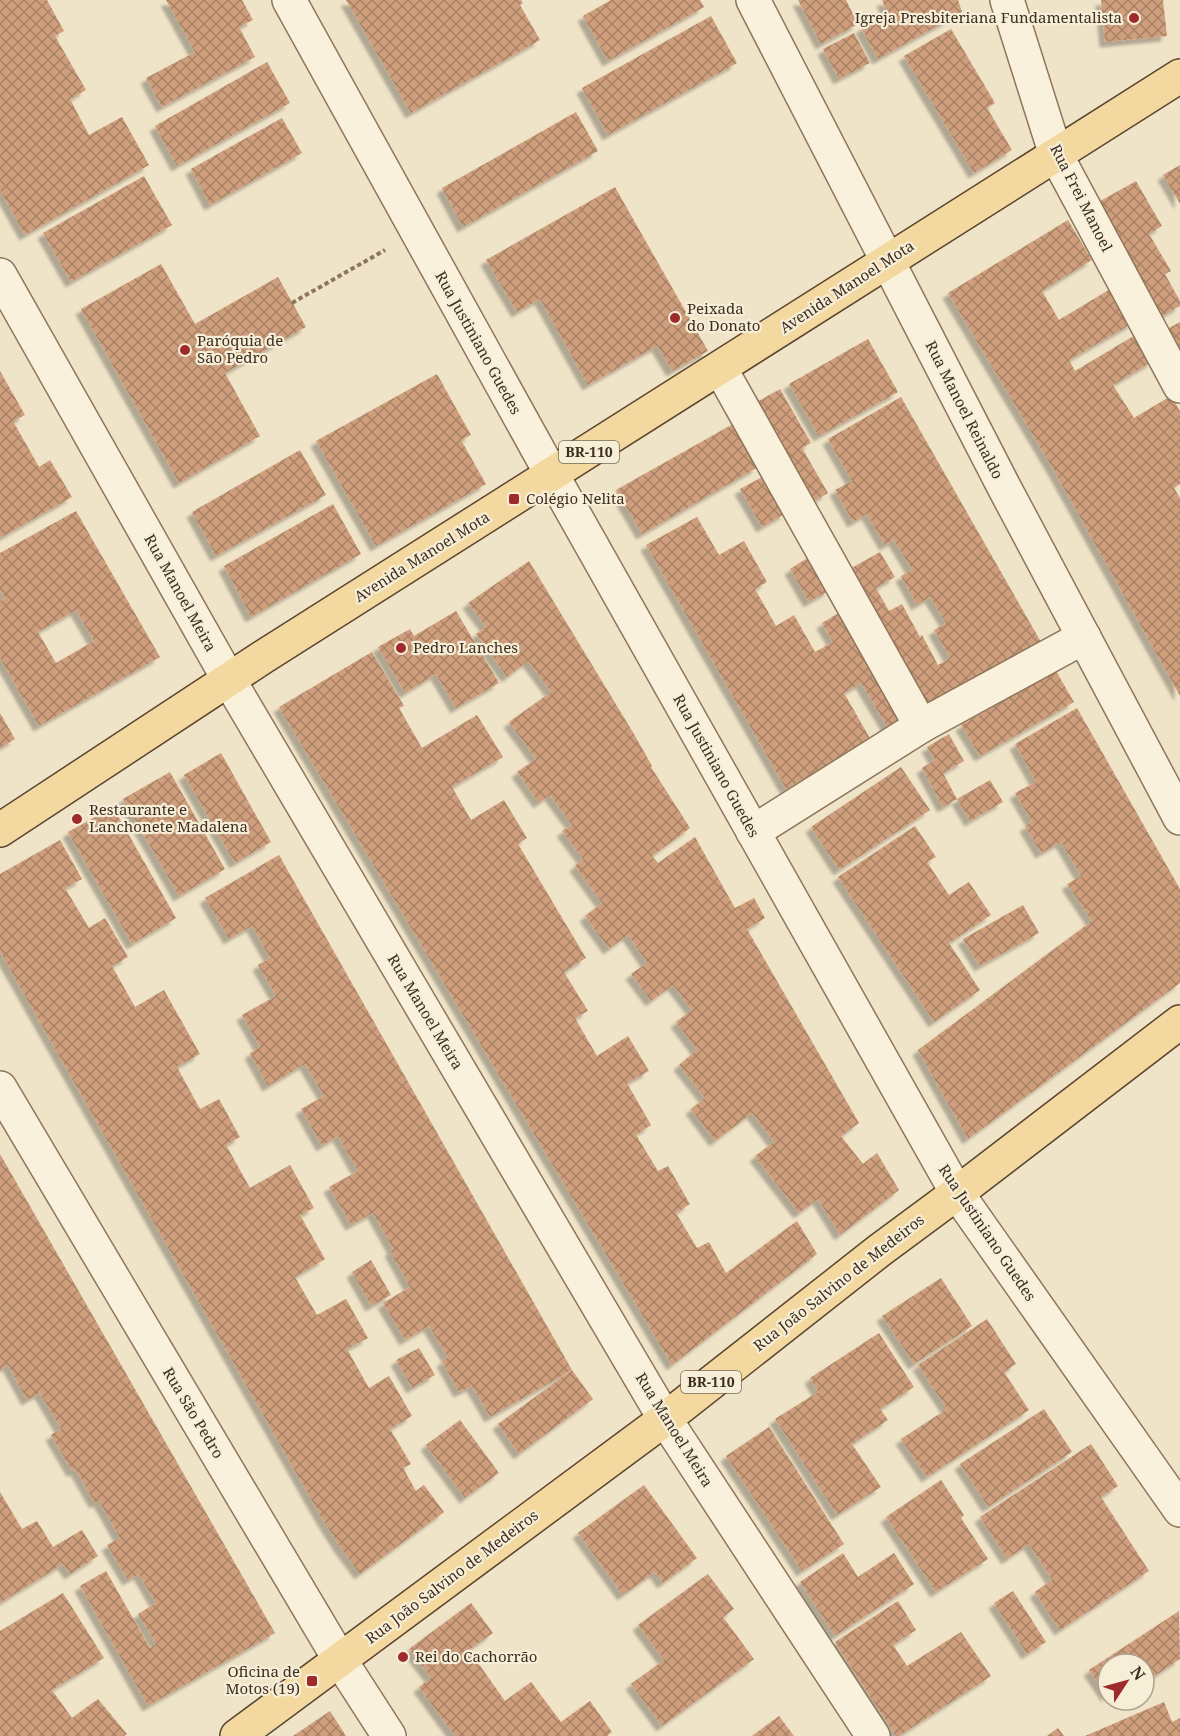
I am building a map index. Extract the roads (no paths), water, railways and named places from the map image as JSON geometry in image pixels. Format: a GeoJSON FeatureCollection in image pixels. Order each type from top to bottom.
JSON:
{"type":"FeatureCollection","features":[{"type":"Feature","properties":{"kind":"main road","name":"Avenida Manoel Mota"},"geometry":{"type":"LineString","coordinates":[[0,830],[229,680],[1180,76]]}},
{"type":"Feature","properties":{"kind":"main road","name":"Rua João Salvino de Medeiros"},"geometry":{"type":"LineString","coordinates":[[237,1736],[665,1419],[879,1250],[1180,1022]]}},
{"type":"Feature","properties":{"kind":"street","name":"Rua Justiniano Guedes"},"geometry":{"type":"LineString","coordinates":[[289,0],[552,475],[957,1193],[1180,1510]]}},
{"type":"Feature","properties":{"kind":"street","name":"Rua Manoel Reinaldo"},"geometry":{"type":"LineString","coordinates":[[753,0],[1004,487],[1180,818]]}},
{"type":"Feature","properties":{"kind":"street","name":"Rua Frei Manoel"},"geometry":{"type":"LineString","coordinates":[[1006,0],[1056,155],[1180,386]]}},
{"type":"Feature","properties":{"kind":"street","name":"Rua Manoel Meira"},"geometry":{"type":"LineString","coordinates":[[0,275],[229,680],[665,1419],[873,1736]]}},
{"type":"Feature","properties":{"kind":"street"},"geometry":{"type":"LineString","coordinates":[[720,368],[921,726]]}},
{"type":"Feature","properties":{"kind":"street"},"geometry":{"type":"LineString","coordinates":[[753,832],[921,726],[1084,637]]}},
{"type":"Feature","properties":{"kind":"street","name":"Rua São Pedro"},"geometry":{"type":"LineString","coordinates":[[0,1088],[340,1660],[389,1736]]}},
{"type":"Feature","properties":{"kind":"place","name":"Igreja Presbiteriana Fundamentalista"},"geometry":{"type":"Point","coordinates":[1134,18]}},
{"type":"Feature","properties":{"kind":"place","name":"Peixada do Donato"},"geometry":{"type":"Point","coordinates":[675,318]}},
{"type":"Feature","properties":{"kind":"place","name":"Paróquia de São Pedro"},"geometry":{"type":"Point","coordinates":[185,350]}},
{"type":"Feature","properties":{"kind":"place","name":"Colégio Nelita"},"geometry":{"type":"Point","coordinates":[514,499]}},
{"type":"Feature","properties":{"kind":"place","name":"Pedro Lanches"},"geometry":{"type":"Point","coordinates":[401,648]}},
{"type":"Feature","properties":{"kind":"place","name":"Restaurante e Lanchonete Madalena"},"geometry":{"type":"Point","coordinates":[77,819]}},
{"type":"Feature","properties":{"kind":"place","name":"Rei do Cachorrão"},"geometry":{"type":"Point","coordinates":[403,1657]}},
{"type":"Feature","properties":{"kind":"place","name":"Oficina de Motos (19)"},"geometry":{"type":"Point","coordinates":[312,1681]}}]}
